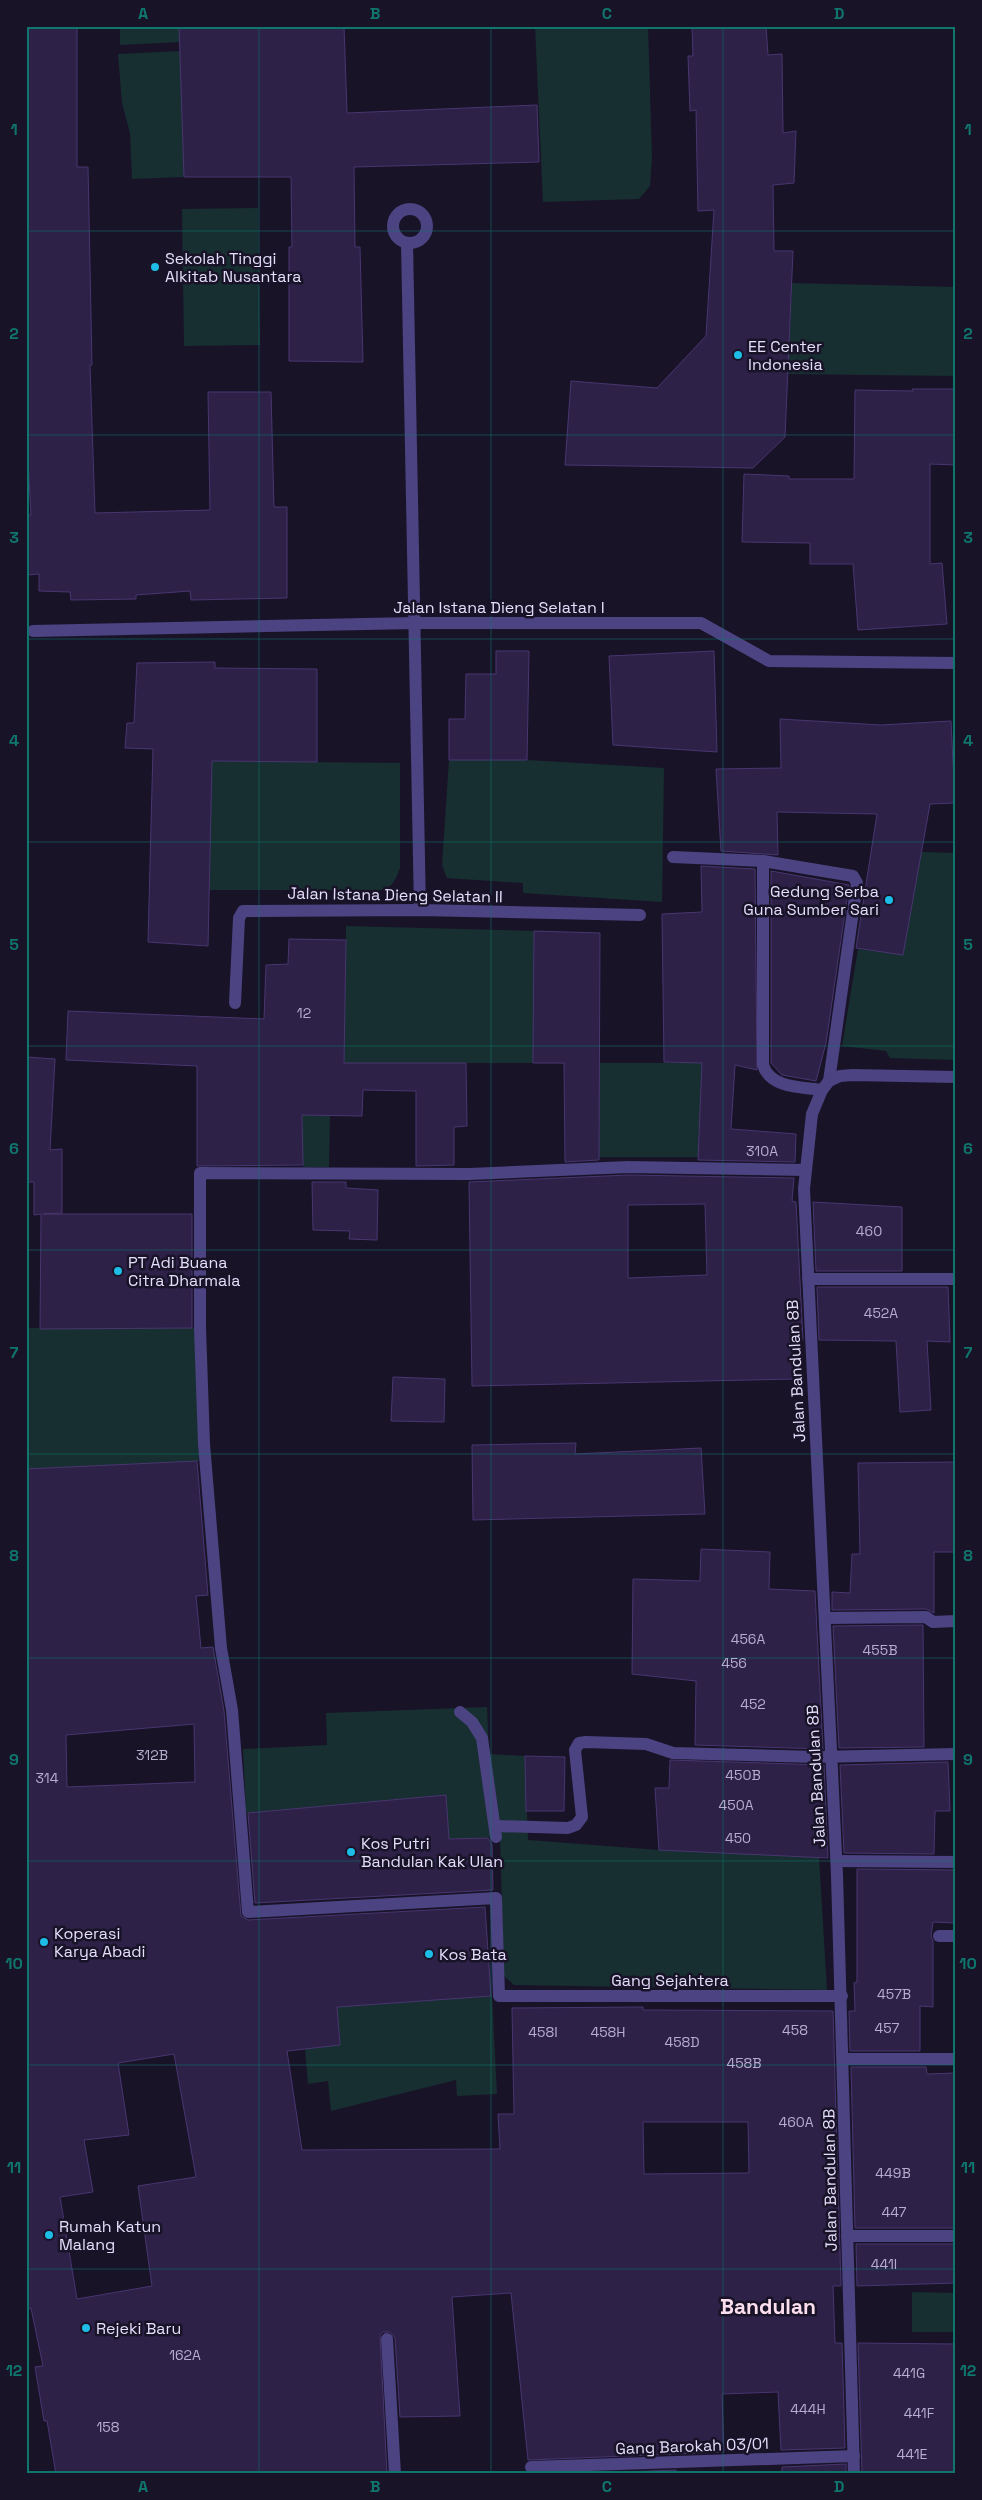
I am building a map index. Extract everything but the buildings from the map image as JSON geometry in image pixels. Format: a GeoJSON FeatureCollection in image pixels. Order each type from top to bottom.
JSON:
{"type":"FeatureCollection","features":[{"type":"Feature","properties":{"kind":"street"},"geometry":{"type":"LineString","coordinates":[[407,243],[420,910]]}},
{"type":"Feature","properties":{"kind":"street","name":"Jalan Istana Dieng Selatan I"},"geometry":{"type":"LineString","coordinates":[[32,631],[415,623],[700,623],[769,661],[956,663]]}},
{"type":"Feature","properties":{"kind":"street"},"geometry":{"type":"LineString","coordinates":[[673,858],[763,861],[763,1065],[766,1075],[772,1081],[825,1086],[840,1076],[852,1075],[956,1077]]}},
{"type":"Feature","properties":{"kind":"street","name":"Jalan Bandulan 8B"},"geometry":{"type":"LineString","coordinates":[[763,861],[853,876],[857,883],[825,1086],[812,1114],[805,1170],[808,1279],[837,1861],[844,2059],[854,2474]]}},
{"type":"Feature","properties":{"kind":"street","name":"Jalan Istana Dieng Selatan II"},"geometry":{"type":"LineString","coordinates":[[235,1003],[239,918],[243,911],[420,910],[640,915]]}},
{"type":"Feature","properties":{"kind":"street","name":"Gang Sejahtera"},"geometry":{"type":"LineString","coordinates":[[805,1170],[628,1167],[470,1174],[200,1174],[200,1328],[204,1444],[221,1648],[232,1710],[248,1912],[496,1898],[498,1996],[842,1996]]}},
{"type":"Feature","properties":{"kind":"street"},"geometry":{"type":"LineString","coordinates":[[808,1279],[956,1279]]}},
{"type":"Feature","properties":{"kind":"street"},"geometry":{"type":"LineString","coordinates":[[825,1618],[926,1618],[933,1622],[956,1621]]}},
{"type":"Feature","properties":{"kind":"street"},"geometry":{"type":"LineString","coordinates":[[460,1712],[472,1722],[482,1738],[495,1831],[568,1828],[576,1825],[582,1817],[575,1750],[578,1743],[646,1744],[672,1753],[832,1756],[956,1754]]}},
{"type":"Feature","properties":{"kind":"street"},"geometry":{"type":"LineString","coordinates":[[837,1861],[956,1862]]}},
{"type":"Feature","properties":{"kind":"street"},"geometry":{"type":"LineString","coordinates":[[939,1936],[956,1936]]}},
{"type":"Feature","properties":{"kind":"street"},"geometry":{"type":"LineString","coordinates":[[844,2059],[956,2059]]}},
{"type":"Feature","properties":{"kind":"street"},"geometry":{"type":"LineString","coordinates":[[847,2236],[956,2236]]}},
{"type":"Feature","properties":{"kind":"street"},"geometry":{"type":"LineString","coordinates":[[387,2339],[395,2474]]}},
{"type":"Feature","properties":{"kind":"street","name":"Gang Barokah 03/01"},"geometry":{"type":"LineString","coordinates":[[531,2468],[854,2456]]}},
{"type":"Feature","properties":{"kind":"green space"},"geometry":{"type":"Polygon","coordinates":[[[120,26],[179,26],[180,42],[120,45],[120,26]]]}},
{"type":"Feature","properties":{"kind":"green space"},"geometry":{"type":"Polygon","coordinates":[[[535,26],[648,26],[652,158],[650,186],[639,199],[543,202],[535,26]]]}},
{"type":"Feature","properties":{"kind":"green space"},"geometry":{"type":"Polygon","coordinates":[[[180,51],[184,177],[132,179],[130,133],[122,103],[118,54],[180,51]]]}},
{"type":"Feature","properties":{"kind":"green space"},"geometry":{"type":"Polygon","coordinates":[[[258,208],[260,345],[184,346],[182,209],[258,208]]]}},
{"type":"Feature","properties":{"kind":"green space"},"geometry":{"type":"Polygon","coordinates":[[[792,283],[956,287],[956,376],[788,374],[792,283]]]}},
{"type":"Feature","properties":{"kind":"green space"},"geometry":{"type":"Polygon","coordinates":[[[449,760],[527,760],[664,768],[662,902],[523,893],[523,883],[447,878],[442,865],[449,760]]]}},
{"type":"Feature","properties":{"kind":"green space"},"geometry":{"type":"Polygon","coordinates":[[[212,761],[400,763],[400,868],[394,882],[382,890],[208,890],[212,761]]]}},
{"type":"Feature","properties":{"kind":"green space"},"geometry":{"type":"Polygon","coordinates":[[[921,852],[956,853],[956,1060],[890,1058],[886,1051],[842,1046],[858,949],[903,955],[921,852]]]}},
{"type":"Feature","properties":{"kind":"green space"},"geometry":{"type":"Polygon","coordinates":[[[346,926],[534,931],[533,1063],[344,1063],[346,926]]]}},
{"type":"Feature","properties":{"kind":"green space"},"geometry":{"type":"Polygon","coordinates":[[[302,1063],[331,1063],[329,1167],[303,1167],[302,1063]]]}},
{"type":"Feature","properties":{"kind":"green space"},"geometry":{"type":"Polygon","coordinates":[[[600,1063],[702,1063],[698,1157],[599,1157],[600,1063]]]}},
{"type":"Feature","properties":{"kind":"green space"},"geometry":{"type":"Polygon","coordinates":[[[26,1328],[195,1328],[199,1461],[26,1469],[26,1328]]]}},
{"type":"Feature","properties":{"kind":"green space"},"geometry":{"type":"Polygon","coordinates":[[[487,1707],[489,1754],[525,1756],[528,1840],[659,1850],[819,1857],[827,1990],[514,1985],[504,1976],[500,1837],[449,1839],[445,1795],[246,1813],[243,1749],[327,1745],[326,1713],[487,1707]]]}},
{"type":"Feature","properties":{"kind":"green space"},"geometry":{"type":"Polygon","coordinates":[[[492,1996],[497,2094],[457,2096],[456,2080],[331,2111],[328,2081],[308,2084],[305,2049],[340,2045],[337,2007],[492,1996]]]}},
{"type":"Feature","properties":{"kind":"green space"},"geometry":{"type":"Polygon","coordinates":[[[912,2292],[956,2293],[956,2332],[912,2332],[912,2292]]]}},
{"type":"Feature","properties":{"kind":"place","name":"Sekolah Tinggi Alkitab Nusantara"},"geometry":{"type":"Point","coordinates":[155,267]}},
{"type":"Feature","properties":{"kind":"place","name":"EE Center Indonesia"},"geometry":{"type":"Point","coordinates":[738,355]}},
{"type":"Feature","properties":{"kind":"place","name":"Gedung Serba Guna Sumber Sari"},"geometry":{"type":"Point","coordinates":[889,900]}},
{"type":"Feature","properties":{"kind":"place","name":"PT Adi Buana Citra Dharmala"},"geometry":{"type":"Point","coordinates":[118,1271]}},
{"type":"Feature","properties":{"kind":"place","name":"Kos Putri Bandulan Kak Ulan"},"geometry":{"type":"Point","coordinates":[351,1852]}},
{"type":"Feature","properties":{"kind":"place","name":"Koperasi Karya Abadi"},"geometry":{"type":"Point","coordinates":[44,1942]}},
{"type":"Feature","properties":{"kind":"place","name":"Kos Bata"},"geometry":{"type":"Point","coordinates":[429,1954]}},
{"type":"Feature","properties":{"kind":"place","name":"Rumah Katun Malang"},"geometry":{"type":"Point","coordinates":[49,2235]}},
{"type":"Feature","properties":{"kind":"place","name":"Rejeki Baru"},"geometry":{"type":"Point","coordinates":[86,2328]}},
{"type":"Feature","properties":{"kind":"district","name":"Bandulan"},"geometry":{"type":"Point","coordinates":[768,2306]}}]}
